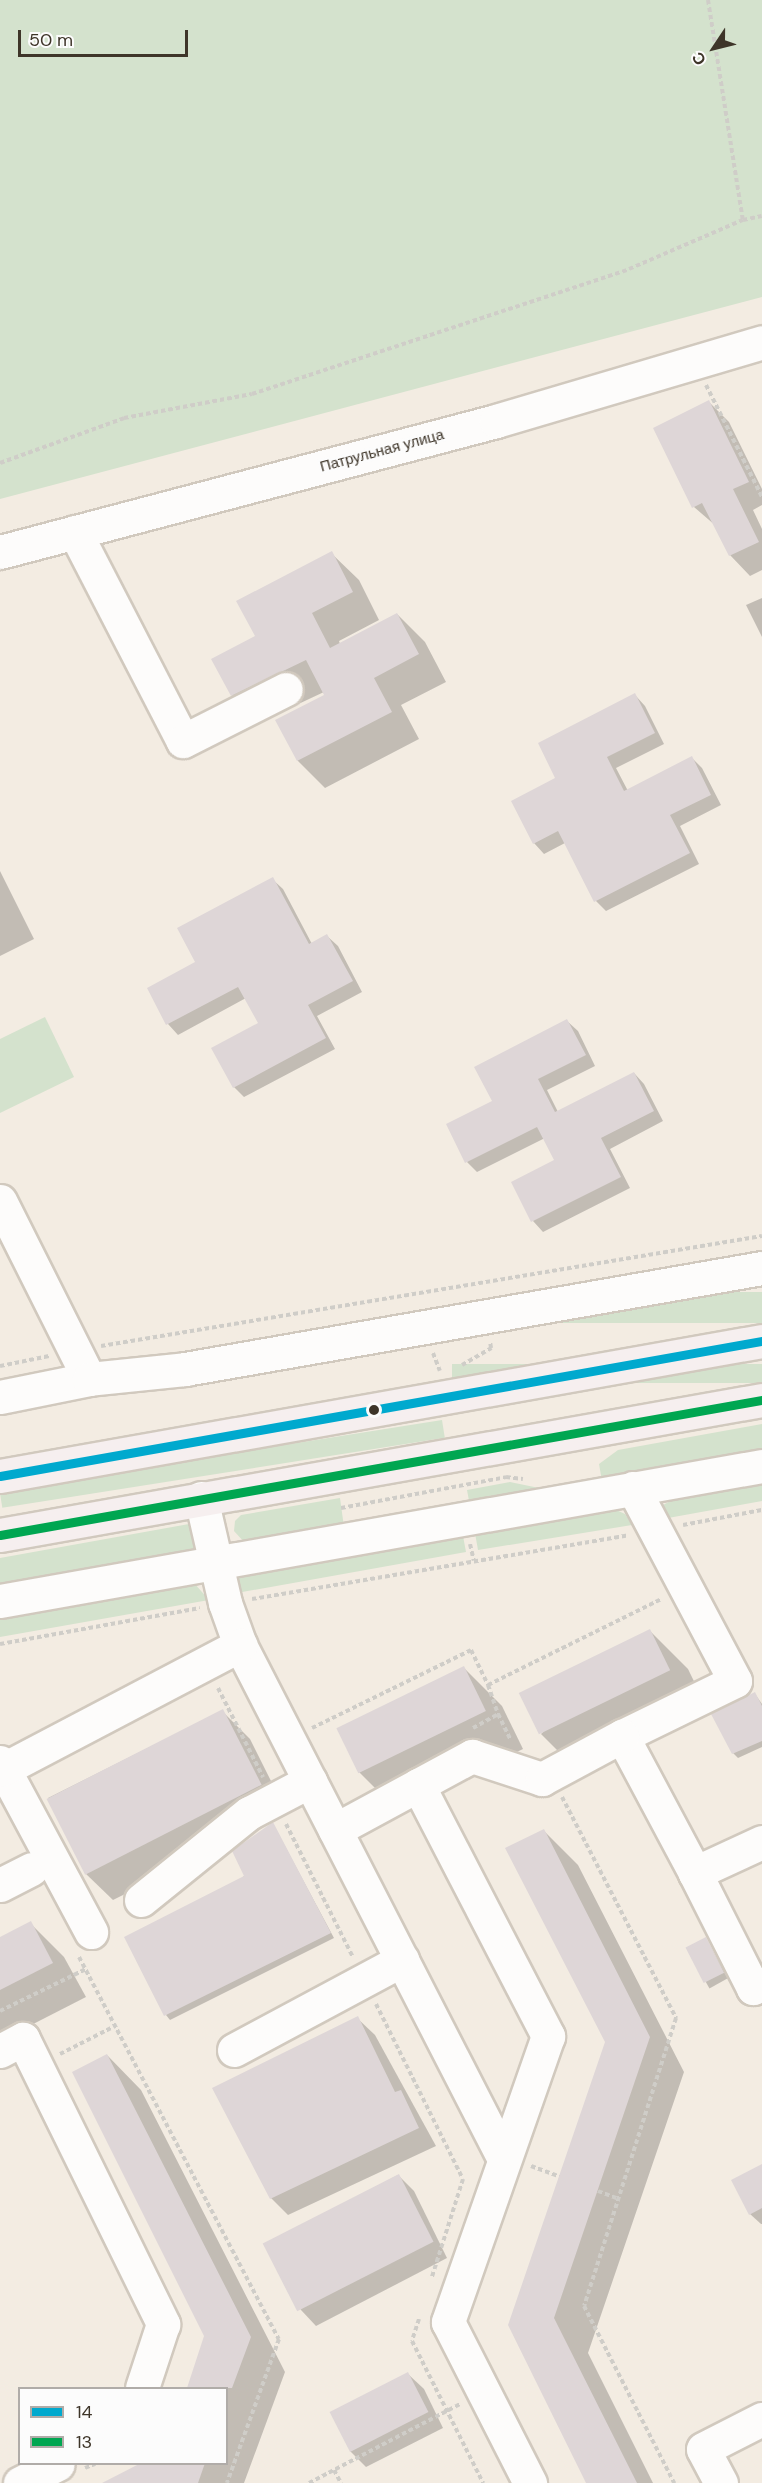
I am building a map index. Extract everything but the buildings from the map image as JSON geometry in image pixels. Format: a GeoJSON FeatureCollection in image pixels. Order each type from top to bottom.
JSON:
{"type":"FeatureCollection","features":[{"type":"Feature","properties":{"kind":"main road"},"geometry":{"type":"LineString","coordinates":[[0,1476],[762,1341]]}},
{"type":"Feature","properties":{"kind":"main road"},"geometry":{"type":"LineString","coordinates":[[0,1535],[762,1401]]}},
{"type":"Feature","properties":{"kind":"street","name":"Патрульная улица"},"geometry":{"type":"LineString","coordinates":[[0,552],[496,421],[762,342]]}},
{"type":"Feature","properties":{"kind":"street"},"geometry":{"type":"LineString","coordinates":[[75,532],[183,741],[286,689]]}},
{"type":"Feature","properties":{"kind":"street"},"geometry":{"type":"LineString","coordinates":[[0,1201],[89,1379]]}},
{"type":"Feature","properties":{"kind":"street"},"geometry":{"type":"LineString","coordinates":[[0,1397],[89,1379],[185,1369],[762,1268]]}},
{"type":"Feature","properties":{"kind":"street"},"geometry":{"type":"LineString","coordinates":[[0,1601],[762,1466]]}},
{"type":"Feature","properties":{"kind":"street"},"geometry":{"type":"LineString","coordinates":[[335,1830],[472,1756],[542,1779],[622,1736],[735,1681],[653,1531],[633,1488]]}},
{"type":"Feature","properties":{"kind":"street"},"geometry":{"type":"LineString","coordinates":[[201,1498],[225,1603],[240,1644],[402,1960],[513,2161]]}},
{"type":"Feature","properties":{"kind":"street"},"geometry":{"type":"LineString","coordinates":[[83,1940],[2,1765],[240,1644]]}},
{"type":"Feature","properties":{"kind":"street"},"geometry":{"type":"LineString","coordinates":[[622,1736],[753,1988],[762,1984]]}},
{"type":"Feature","properties":{"kind":"street"},"geometry":{"type":"LineString","coordinates":[[141,1900],[249,1814],[310,1781]]}},
{"type":"Feature","properties":{"kind":"street"},"geometry":{"type":"LineString","coordinates":[[418,1785],[548,2036],[513,2161],[448,2322],[530,2483]]}},
{"type":"Feature","properties":{"kind":"street"},"geometry":{"type":"LineString","coordinates":[[694,1873],[762,1842]]}},
{"type":"Feature","properties":{"kind":"street"},"geometry":{"type":"LineString","coordinates":[[0,1885],[32,1869]]}},
{"type":"Feature","properties":{"kind":"street"},"geometry":{"type":"LineString","coordinates":[[234,2050],[402,1960]]}},
{"type":"Feature","properties":{"kind":"street"},"geometry":{"type":"LineString","coordinates":[[0,2051],[24,2039],[163,2324],[142,2387]]}},
{"type":"Feature","properties":{"kind":"street"},"geometry":{"type":"LineString","coordinates":[[721,2483],[703,2449],[762,2419]]}},
{"type":"Feature","properties":{"kind":"street"},"geometry":{"type":"LineString","coordinates":[[20,2483],[54,2465]]}},
{"type":"Feature","properties":{"kind":"path"},"geometry":{"type":"LineString","coordinates":[[708,0],[743,219]]}},
{"type":"Feature","properties":{"kind":"path"},"geometry":{"type":"LineString","coordinates":[[0,463],[124,418],[252,394],[628,269],[743,219],[762,216]]}},
{"type":"Feature","properties":{"kind":"path"},"geometry":{"type":"LineString","coordinates":[[699,361],[708,391],[762,497]]}},
{"type":"Feature","properties":{"kind":"path"},"geometry":{"type":"LineString","coordinates":[[0,1366],[75,1351],[762,1236]]}},
{"type":"Feature","properties":{"kind":"path"},"geometry":{"type":"LineString","coordinates":[[341,1508],[459,1484]]}},
{"type":"Feature","properties":{"kind":"path"},"geometry":{"type":"LineString","coordinates":[[0,1644],[225,1603],[653,1531],[762,1510]]}},
{"type":"Feature","properties":{"kind":"path"},"geometry":{"type":"LineString","coordinates":[[488,1685],[664,1598],[670,1608]]}},
{"type":"Feature","properties":{"kind":"path"},"geometry":{"type":"LineString","coordinates":[[300,1734],[471,1650],[512,1743]]}},
{"type":"Feature","properties":{"kind":"path"},"geometry":{"type":"LineString","coordinates":[[204,1663],[463,2178],[430,2283]]}},
{"type":"Feature","properties":{"kind":"path"},"geometry":{"type":"LineString","coordinates":[[469,1730],[498,1714]]}},
{"type":"Feature","properties":{"kind":"path"},"geometry":{"type":"LineString","coordinates":[[550,1774],[676,2018],[585,2306],[674,2483]]}},
{"type":"Feature","properties":{"kind":"path"},"geometry":{"type":"LineString","coordinates":[[83,1940],[86,1969],[279,2339],[227,2483]]}},
{"type":"Feature","properties":{"kind":"path"},"geometry":{"type":"LineString","coordinates":[[0,2011],[86,1969]]}},
{"type":"Feature","properties":{"kind":"path"},"geometry":{"type":"LineString","coordinates":[[53,2057],[115,2026]]}},
{"type":"Feature","properties":{"kind":"path"},"geometry":{"type":"LineString","coordinates":[[513,2161],[559,2176]]}},
{"type":"Feature","properties":{"kind":"path"},"geometry":{"type":"LineString","coordinates":[[598,2191],[619,2199]]}},
{"type":"Feature","properties":{"kind":"path"},"geometry":{"type":"LineString","coordinates":[[420,2314],[412,2342],[483,2483]]}},
{"type":"Feature","properties":{"kind":"path"},"geometry":{"type":"LineString","coordinates":[[309,2483],[483,2392]]}},
{"type":"Feature","properties":{"kind":"path"},"geometry":{"type":"LineString","coordinates":[[334,2470],[341,2483]]}},
{"type":"Feature","properties":{"kind":"green space"},"geometry":{"type":"Polygon","coordinates":[[[0,0],[762,0],[762,297],[0,499],[0,0]]]}},
{"type":"Feature","properties":{"kind":"green space"},"geometry":{"type":"Polygon","coordinates":[[[45,1017],[74,1077],[0,1113],[0,1039],[45,1017]]]}},
{"type":"Feature","properties":{"kind":"green space"},"geometry":{"type":"Polygon","coordinates":[[[522,1292],[762,1292],[762,1323],[522,1323],[522,1292]]]}},
{"type":"Feature","properties":{"kind":"green space"},"geometry":{"type":"Polygon","coordinates":[[[452,1364],[762,1364],[762,1383],[452,1383],[452,1364]]]}},
{"type":"Feature","properties":{"kind":"green space"},"geometry":{"type":"Polygon","coordinates":[[[442,1420],[445,1438],[2,1508],[0,1490],[442,1420]]]}},
{"type":"Feature","properties":{"kind":"green space"},"geometry":{"type":"Polygon","coordinates":[[[762,1424],[762,1453],[602,1481],[599,1464],[618,1450],[762,1424]]]}},
{"type":"Feature","properties":{"kind":"green space"},"geometry":{"type":"Polygon","coordinates":[[[510,1482],[539,1488],[540,1493],[470,1506],[467,1490],[510,1482]]]}},
{"type":"Feature","properties":{"kind":"green space"},"geometry":{"type":"Polygon","coordinates":[[[762,1482],[762,1501],[657,1520],[663,1505],[680,1496],[762,1482]]]}},
{"type":"Feature","properties":{"kind":"green space"},"geometry":{"type":"Polygon","coordinates":[[[340,1498],[344,1527],[245,1543],[234,1531],[235,1521],[241,1515],[340,1498]]]}},
{"type":"Feature","properties":{"kind":"green space"},"geometry":{"type":"Polygon","coordinates":[[[614,1509],[625,1514],[632,1525],[478,1550],[475,1533],[614,1509]]]}},
{"type":"Feature","properties":{"kind":"green space"},"geometry":{"type":"Polygon","coordinates":[[[189,1524],[194,1526],[201,1552],[0,1589],[0,1558],[189,1524]]]}},
{"type":"Feature","properties":{"kind":"green space"},"geometry":{"type":"Polygon","coordinates":[[[463,1536],[466,1552],[231,1594],[236,1578],[244,1574],[463,1536]]]}},
{"type":"Feature","properties":{"kind":"green space"},"geometry":{"type":"Polygon","coordinates":[[[194,1583],[209,1600],[0,1637],[0,1615],[194,1583]]]}},
{"type":"Feature","properties":{"kind":"transit line","name":"14"},"geometry":{"type":"LineString","coordinates":[[0,1476],[762,1341]]}},
{"type":"Feature","properties":{"kind":"transit line","name":"13"},"geometry":{"type":"LineString","coordinates":[[0,1535],[762,1400]]}}]}
